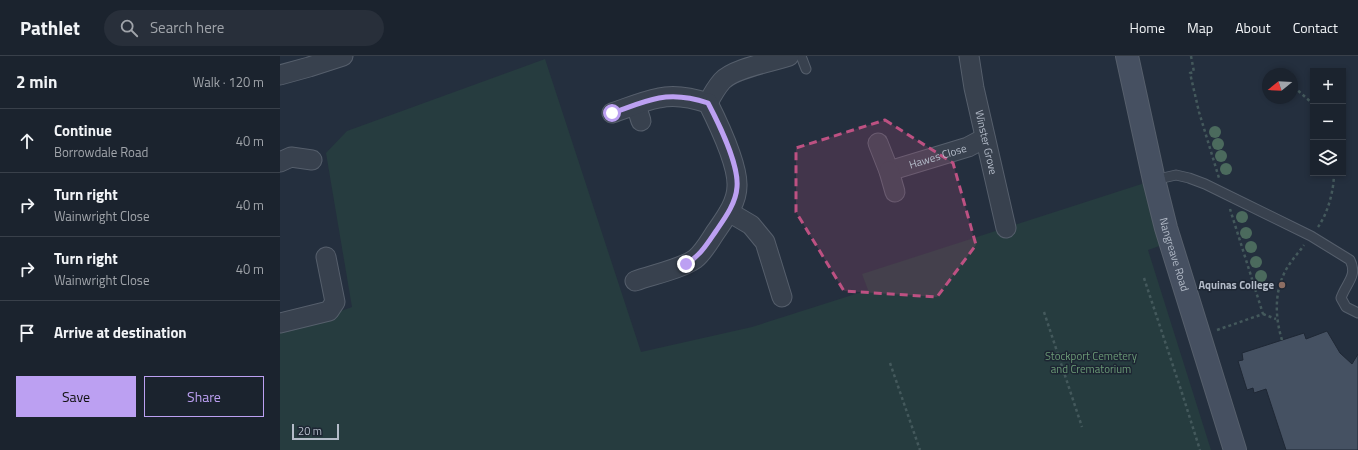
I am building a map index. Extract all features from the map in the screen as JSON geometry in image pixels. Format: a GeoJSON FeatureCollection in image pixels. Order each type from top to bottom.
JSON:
{"type":"FeatureCollection","features":[{"type":"Feature","properties":{"kind":"main road","name":"Nangreave Road"},"geometry":{"type":"LineString","coordinates":[[1127,56],[1166,228],[1235,450]]}},
{"type":"Feature","properties":{"kind":"street"},"geometry":{"type":"LineString","coordinates":[[280,75],[309,68],[343,56]]}},
{"type":"Feature","properties":{"kind":"street"},"geometry":{"type":"LineString","coordinates":[[708,103],[714,91],[723,80],[734,73],[789,56]]}},
{"type":"Feature","properties":{"kind":"street","name":"Winster Grove"},"geometry":{"type":"LineString","coordinates":[[969,56],[974,88],[1006,228]]}},
{"type":"Feature","properties":{"kind":"street"},"geometry":{"type":"LineString","coordinates":[[612,113],[638,113],[659,98],[670,97],[692,99],[708,103],[720,126],[736,176],[737,187],[729,212],[704,249],[695,259],[686,264],[657,266],[635,281]]}},
{"type":"Feature","properties":{"kind":"street","name":"Hawes Close"},"geometry":{"type":"LineString","coordinates":[[889,171],[968,147],[985,138]]}},
{"type":"Feature","properties":{"kind":"street"},"geometry":{"type":"LineString","coordinates":[[878,143],[889,171],[895,192]]}},
{"type":"Feature","properties":{"kind":"street"},"geometry":{"type":"LineString","coordinates":[[280,162],[291,157],[312,160]]}},
{"type":"Feature","properties":{"kind":"street"},"geometry":{"type":"LineString","coordinates":[[729,212],[752,225],[779,261],[782,297]]}},
{"type":"Feature","properties":{"kind":"street"},"geometry":{"type":"LineString","coordinates":[[280,323],[329,311],[335,302],[326,257]]}},
{"type":"Feature","properties":{"kind":"lane"},"geometry":{"type":"LineString","coordinates":[[801,56],[806,69]]}},
{"type":"Feature","properties":{"kind":"lane"},"geometry":{"type":"LineString","coordinates":[[1154,180],[1176,175],[1189,178],[1225,193],[1311,236],[1350,260],[1353,266],[1353,273],[1341,298],[1346,307],[1358,313]]}},
{"type":"Feature","properties":{"kind":"path"},"geometry":{"type":"LineString","coordinates":[[1191,56],[1194,72],[1190,73],[1199,112],[1263,314]]}},
{"type":"Feature","properties":{"kind":"path"},"geometry":{"type":"LineString","coordinates":[[1298,91],[1310,101]]}},
{"type":"Feature","properties":{"kind":"path"},"geometry":{"type":"LineString","coordinates":[[1282,340],[1276,319],[1276,304],[1279,286],[1290,264],[1322,221],[1331,193],[1334,176]]}},
{"type":"Feature","properties":{"kind":"path"},"geometry":{"type":"LineString","coordinates":[[1144,278],[1200,450]]}},
{"type":"Feature","properties":{"kind":"path"},"geometry":{"type":"LineString","coordinates":[[1044,312],[1082,426]]}},
{"type":"Feature","properties":{"kind":"path"},"geometry":{"type":"LineString","coordinates":[[1199,336],[1263,314],[1276,319]]}},
{"type":"Feature","properties":{"kind":"path"},"geometry":{"type":"LineString","coordinates":[[890,363],[920,450]]}},
{"type":"Feature","properties":{"kind":"highlighted area"},"geometry":{"type":"Polygon","coordinates":[[[885,120],[953,163],[976,245],[937,297],[844,291],[796,212],[796,148],[885,120]]]}},
{"type":"Feature","properties":{"kind":"green space","name":"Stockport Cemetery and Crematorium"},"geometry":{"type":"Polygon","coordinates":[[[545,59],[641,352],[752,327],[868,290],[862,274],[1154,180],[1171,242],[1148,250],[1211,450],[280,450],[280,333],[352,307],[326,153],[347,131],[545,59]]]}},
{"type":"Feature","properties":{"kind":"building"},"geometry":{"type":"Polygon","coordinates":[[[1327,331],[1340,353],[1352,364],[1358,354],[1358,450],[1286,450],[1266,389],[1254,393],[1253,388],[1247,390],[1238,361],[1243,360],[1242,353],[1304,333],[1306,339],[1327,331]]]}},
{"type":"Feature","properties":{"kind":"place","name":"Aquinas College"},"geometry":{"type":"Point","coordinates":[1282,285]}},
{"type":"Feature","properties":{"kind":"route"},"geometry":{"type":"LineString","coordinates":[[612,113],[659,98],[685,98],[700,100],[708,103],[720,126],[736,176],[737,187],[735,197],[729,212],[704,249],[695,259],[686,264]]}}]}
